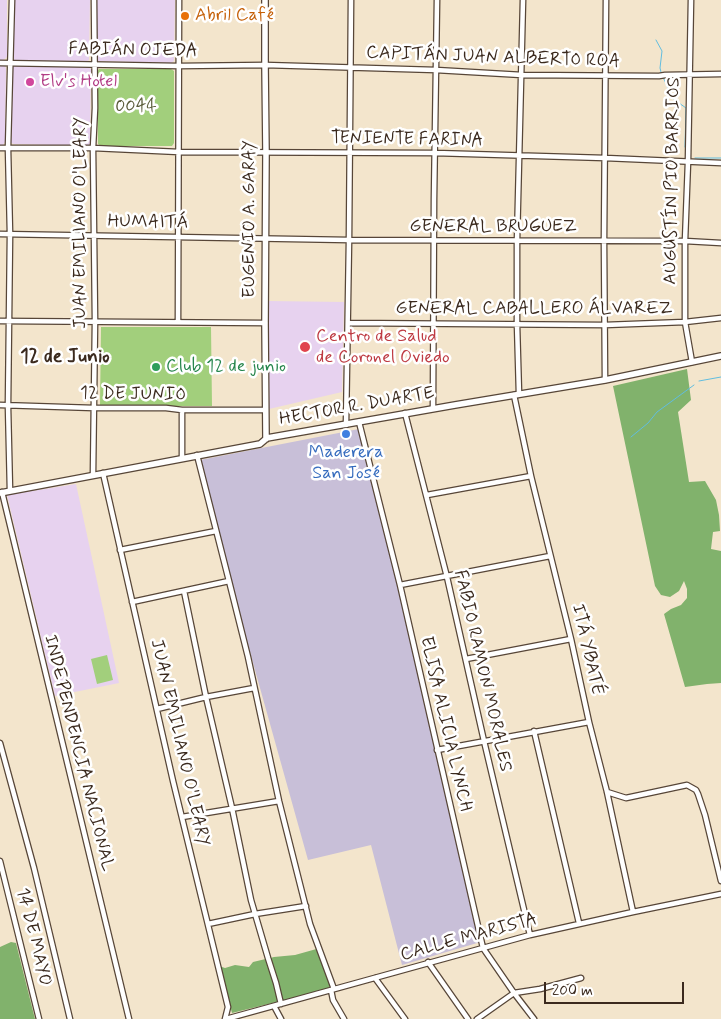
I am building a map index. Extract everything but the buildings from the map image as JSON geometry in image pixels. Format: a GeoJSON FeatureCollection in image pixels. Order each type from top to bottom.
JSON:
{"type":"FeatureCollection","features":[{"type":"Feature","properties":{"kind":"street"},"geometry":{"type":"LineString","coordinates":[[10,491],[8,406],[10,234],[8,148],[12,0]]}},
{"type":"Feature","properties":{"kind":"street","name":"JUAN EMILIANO O'LEARY"},"geometry":{"type":"LineString","coordinates":[[93,475],[95,321],[94,0]]}},
{"type":"Feature","properties":{"kind":"street"},"geometry":{"type":"LineString","coordinates":[[178,322],[179,0]]}},
{"type":"Feature","properties":{"kind":"street","name":"EUGENIO A. GARAY"},"geometry":{"type":"LineString","coordinates":[[265,0],[266,439]]}},
{"type":"Feature","properties":{"kind":"street"},"geometry":{"type":"LineString","coordinates":[[346,425],[351,0]]}},
{"type":"Feature","properties":{"kind":"street"},"geometry":{"type":"LineString","coordinates":[[433,408],[437,0]]}},
{"type":"Feature","properties":{"kind":"street","name":"ITÁ YBATÉ"},"geometry":{"type":"LineString","coordinates":[[523,0],[517,241],[517,394],[531,476],[571,638],[633,912]]}},
{"type":"Feature","properties":{"kind":"street"},"geometry":{"type":"LineString","coordinates":[[605,380],[606,0]]}},
{"type":"Feature","properties":{"kind":"street","name":"AUGUSTÍN PIO BARRIOS"},"geometry":{"type":"LineString","coordinates":[[691,0],[685,241],[685,322],[692,362]]}},
{"type":"Feature","properties":{"kind":"street","name":"FABIÁN OJEDA"},"geometry":{"type":"LineString","coordinates":[[0,63],[179,66],[265,65]]}},
{"type":"Feature","properties":{"kind":"street","name":"CAPITÁN JUAN ALBERTO ROA"},"geometry":{"type":"LineString","coordinates":[[265,65],[436,70],[522,75],[659,76],[721,74]]}},
{"type":"Feature","properties":{"kind":"street","name":"TENIENTE FARINA"},"geometry":{"type":"LineString","coordinates":[[0,148],[93,148],[179,152],[435,154],[721,163]]}},
{"type":"Feature","properties":{"kind":"street","name":"HUMAITÁ"},"geometry":{"type":"LineString","coordinates":[[0,234],[266,239]]}},
{"type":"Feature","properties":{"kind":"street","name":"GENERAL BRUGUEZ"},"geometry":{"type":"LineString","coordinates":[[266,239],[685,241],[721,243]]}},
{"type":"Feature","properties":{"kind":"street","name":"GENERAL CABALLERO ÁLVAREZ"},"geometry":{"type":"LineString","coordinates":[[348,323],[605,325],[685,322],[721,318]]}},
{"type":"Feature","properties":{"kind":"street"},"geometry":{"type":"LineString","coordinates":[[0,321],[265,323]]}},
{"type":"Feature","properties":{"kind":"street","name":"HECTOR R. DUARTE"},"geometry":{"type":"LineString","coordinates":[[1,493],[260,444],[267,438],[605,380],[721,356]]}},
{"type":"Feature","properties":{"kind":"street","name":"12 DE JUNIO"},"geometry":{"type":"LineString","coordinates":[[0,406],[265,410]]}},
{"type":"Feature","properties":{"kind":"street"},"geometry":{"type":"LineString","coordinates":[[182,410],[182,458]]}},
{"type":"Feature","properties":{"kind":"street","name":"FABIO RAMON MORALES"},"geometry":{"type":"LineString","coordinates":[[405,413],[447,577],[530,935]]}},
{"type":"Feature","properties":{"kind":"street","name":"ELISA ALICIA LYNCH"},"geometry":{"type":"LineString","coordinates":[[359,422],[400,585],[484,948],[534,1019]]}},
{"type":"Feature","properties":{"kind":"street"},"geometry":{"type":"LineString","coordinates":[[197,456],[310,924],[332,989],[333,1000],[344,1019]]}},
{"type":"Feature","properties":{"kind":"street","name":"JUAN EMILIANO O'LEARY"},"geometry":{"type":"LineString","coordinates":[[103,473],[228,1007],[226,1019]]}},
{"type":"Feature","properties":{"kind":"street"},"geometry":{"type":"LineString","coordinates":[[426,495],[531,476]]}},
{"type":"Feature","properties":{"kind":"street","name":"INDEPENDENCIA NACIONAL"},"geometry":{"type":"LineString","coordinates":[[1,493],[128,1019]]}},
{"type":"Feature","properties":{"kind":"street"},"geometry":{"type":"LineString","coordinates":[[120,550],[216,531]]}},
{"type":"Feature","properties":{"kind":"street"},"geometry":{"type":"LineString","coordinates":[[400,585],[550,556]]}},
{"type":"Feature","properties":{"kind":"street"},"geometry":{"type":"LineString","coordinates":[[132,602],[228,581]]}},
{"type":"Feature","properties":{"kind":"street"},"geometry":{"type":"LineString","coordinates":[[184,591],[255,914],[276,983],[280,1004]]}},
{"type":"Feature","properties":{"kind":"street"},"geometry":{"type":"LineString","coordinates":[[466,659],[571,638]]}},
{"type":"Feature","properties":{"kind":"street"},"geometry":{"type":"LineString","coordinates":[[157,709],[254,688]]}},
{"type":"Feature","properties":{"kind":"street"},"geometry":{"type":"LineString","coordinates":[[437,750],[589,722]]}},
{"type":"Feature","properties":{"kind":"street"},"geometry":{"type":"LineString","coordinates":[[534,732],[579,924]]}},
{"type":"Feature","properties":{"kind":"street"},"geometry":{"type":"LineString","coordinates":[[0,743],[34,868],[70,1019]]}},
{"type":"Feature","properties":{"kind":"street"},"geometry":{"type":"LineString","coordinates":[[607,792],[626,798],[687,785],[696,790],[705,815],[721,881]]}},
{"type":"Feature","properties":{"kind":"street"},"geometry":{"type":"LineString","coordinates":[[182,817],[279,800]]}},
{"type":"Feature","properties":{"kind":"street","name":"14 DE MAYO"},"geometry":{"type":"LineString","coordinates":[[0,861],[39,1019]]}},
{"type":"Feature","properties":{"kind":"street","name":"CALLE MARISTA"},"geometry":{"type":"LineString","coordinates":[[226,1019],[530,935],[721,894]]}},
{"type":"Feature","properties":{"kind":"street"},"geometry":{"type":"LineString","coordinates":[[208,924],[306,906]]}},
{"type":"Feature","properties":{"kind":"street"},"geometry":{"type":"LineString","coordinates":[[428,962],[468,1019]]}},
{"type":"Feature","properties":{"kind":"street"},"geometry":{"type":"LineString","coordinates":[[375,978],[405,1019]]}},
{"type":"Feature","properties":{"kind":"street"},"geometry":{"type":"LineString","coordinates":[[477,1019],[514,993],[540,990],[581,978]]}},
{"type":"Feature","properties":{"kind":"street"},"geometry":{"type":"LineString","coordinates":[[274,1006],[281,1019]]}},
{"type":"Feature","properties":{"kind":"shaded area"},"geometry":{"type":"Polygon","coordinates":[[[0,0],[7,0],[7,56],[3,60],[0,60],[0,0]]]}},
{"type":"Feature","properties":{"kind":"shaded area"},"geometry":{"type":"Polygon","coordinates":[[[14,0],[90,0],[89,60],[86,62],[15,61],[13,57],[14,0]]]}},
{"type":"Feature","properties":{"kind":"shaded area"},"geometry":{"type":"Polygon","coordinates":[[[97,0],[175,0],[174,61],[171,63],[98,61],[97,0]]]}},
{"type":"Feature","properties":{"kind":"shaded area"},"geometry":{"type":"Polygon","coordinates":[[[0,65],[5,66],[6,69],[5,142],[2,146],[0,146],[0,65]]]}},
{"type":"Feature","properties":{"kind":"shaded area"},"geometry":{"type":"Polygon","coordinates":[[[16,65],[88,67],[91,69],[90,143],[88,146],[11,143],[12,69],[16,65]]]}},
{"type":"Feature","properties":{"kind":"shaded area","name":"Centro de Salud de Coronel Oviedo"},"geometry":{"type":"Polygon","coordinates":[[[268,301],[344,302],[342,392],[269,409],[268,301]]]}},
{"type":"Feature","properties":{"kind":"shaded area"},"geometry":{"type":"Polygon","coordinates":[[[359,429],[484,941],[402,965],[371,845],[308,860],[224,559],[200,460],[359,429]]]}},
{"type":"Feature","properties":{"kind":"shaded area"},"geometry":{"type":"Polygon","coordinates":[[[76,484],[119,683],[55,696],[7,495],[76,484]]]}},
{"type":"Feature","properties":{"kind":"green space","name":"0044"},"geometry":{"type":"Polygon","coordinates":[[[99,69],[171,69],[174,71],[174,143],[172,146],[101,146],[98,144],[97,72],[99,69]]]}},
{"type":"Feature","properties":{"kind":"green space","name":"Club 12 de junio"},"geometry":{"type":"Polygon","coordinates":[[[101,327],[211,327],[212,406],[100,406],[101,327]]]}},
{"type":"Feature","properties":{"kind":"green space"},"geometry":{"type":"Polygon","coordinates":[[[687,369],[691,400],[678,412],[689,482],[705,481],[716,500],[719,515],[720,531],[713,532],[711,549],[721,551],[721,683],[685,687],[664,614],[681,605],[687,598],[687,589],[684,581],[679,591],[670,597],[661,595],[655,586],[613,386],[687,369]]]}},
{"type":"Feature","properties":{"kind":"green space"},"geometry":{"type":"Polygon","coordinates":[[[107,655],[113,680],[97,684],[91,659],[107,655]]]}},
{"type":"Feature","properties":{"kind":"green space"},"geometry":{"type":"Polygon","coordinates":[[[11,942],[16,943],[35,1019],[0,1019],[0,947],[11,942]]]}},
{"type":"Feature","properties":{"kind":"green space"},"geometry":{"type":"Polygon","coordinates":[[[320,948],[333,988],[232,1013],[219,966],[225,968],[235,965],[249,967],[253,962],[295,955],[320,948]]]}},
{"type":"Feature","properties":{"kind":"waterway"},"geometry":{"type":"LineString","coordinates":[[656,40],[662,51],[661,72]]}},
{"type":"Feature","properties":{"kind":"waterway"},"geometry":{"type":"LineString","coordinates":[[663,77],[672,98],[686,108],[685,147]]}},
{"type":"Feature","properties":{"kind":"waterway"},"geometry":{"type":"LineString","coordinates":[[695,158],[721,158]]}},
{"type":"Feature","properties":{"kind":"waterway"},"geometry":{"type":"LineString","coordinates":[[699,381],[721,377]]}},
{"type":"Feature","properties":{"kind":"waterway"},"geometry":{"type":"LineString","coordinates":[[631,437],[648,423],[657,412],[694,385]]}},
{"type":"Feature","properties":{"kind":"place","name":"Abril Café"},"geometry":{"type":"Point","coordinates":[185,16]}},
{"type":"Feature","properties":{"kind":"place","name":"Elv's Hotel"},"geometry":{"type":"Point","coordinates":[30,82]}},
{"type":"Feature","properties":{"kind":"place","name":"Centro de Salud de Coronel Oviedo"},"geometry":{"type":"Point","coordinates":[305,347]}},
{"type":"Feature","properties":{"kind":"place","name":"Club 12 de junio"},"geometry":{"type":"Point","coordinates":[156,367]}},
{"type":"Feature","properties":{"kind":"place","name":"Maderera San José"},"geometry":{"type":"Point","coordinates":[346,434]}},
{"type":"Feature","properties":{"kind":"district","name":"12 de Junio"},"geometry":{"type":"Point","coordinates":[65,358]}}]}
